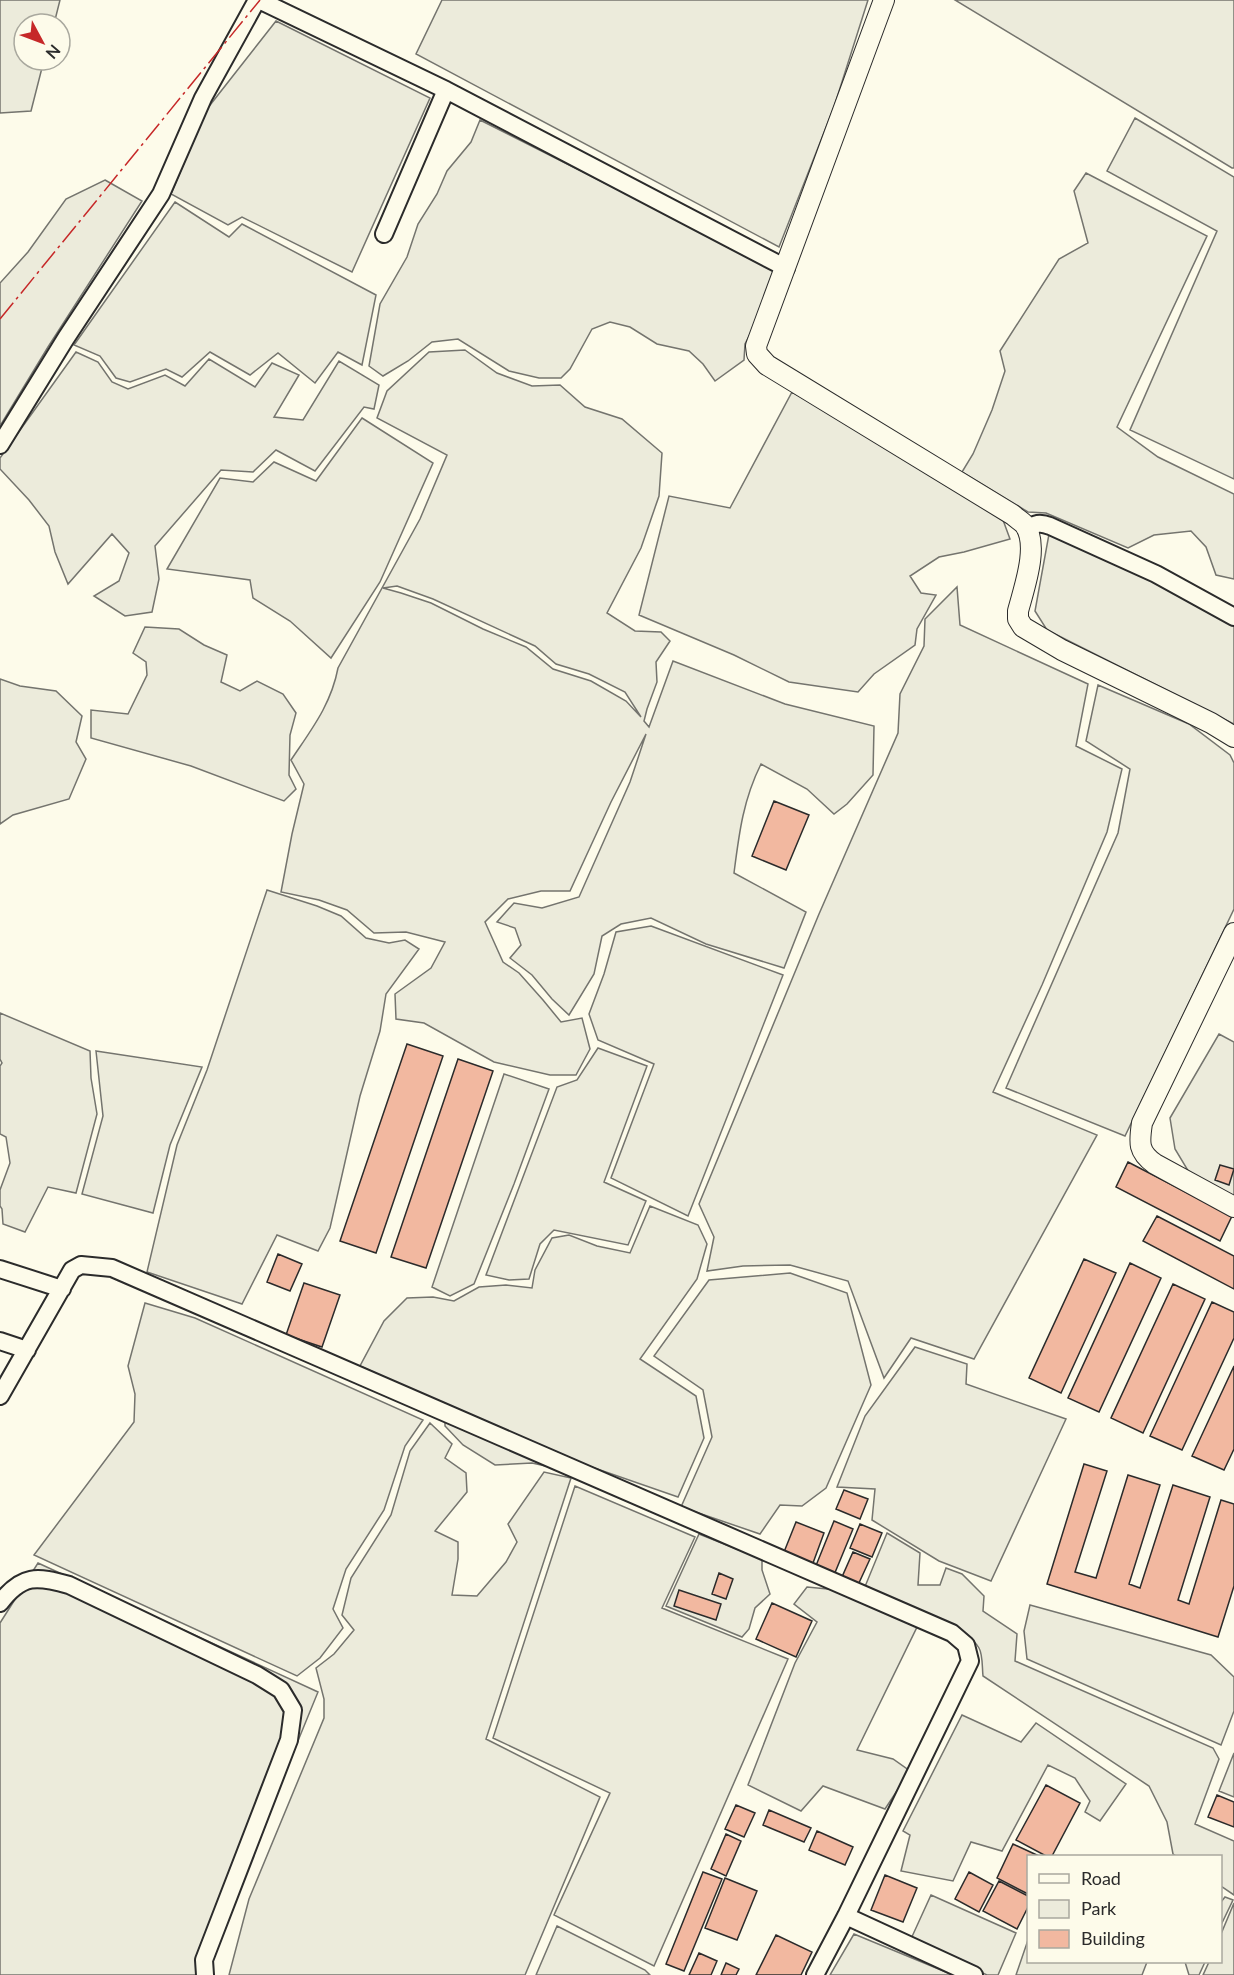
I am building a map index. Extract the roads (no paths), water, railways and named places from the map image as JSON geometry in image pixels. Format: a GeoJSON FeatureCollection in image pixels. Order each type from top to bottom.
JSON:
{"type":"FeatureCollection","features":[{"type":"Feature","properties":{"kind":"street"},"geometry":{"type":"LineString","coordinates":[[0,445],[66,338],[161,194],[203,98],[258,0],[446,90],[786,268]]}},
{"type":"Feature","properties":{"kind":"street"},"geometry":{"type":"LineString","coordinates":[[884,0],[756,346],[761,359],[767,365],[1013,515],[1025,525],[1032,552],[1018,611],[1018,619],[1023,627],[1062,650],[1211,723],[1234,737]]}},
{"type":"Feature","properties":{"kind":"street"},"geometry":{"type":"LineString","coordinates":[[384,234],[446,90]]}},
{"type":"Feature","properties":{"kind":"street"},"geometry":{"type":"LineString","coordinates":[[1027,530],[1033,525],[1050,526],[1156,574],[1234,617]]}},
{"type":"Feature","properties":{"kind":"street"},"geometry":{"type":"LineString","coordinates":[[1234,933],[1142,1123],[1140,1134],[1141,1150],[1145,1157],[1234,1207]]}},
{"type":"Feature","properties":{"kind":"street"},"geometry":{"type":"LineString","coordinates":[[0,1396],[72,1270],[81,1264],[112,1268],[952,1634],[966,1645],[970,1661],[815,1975]]}},
{"type":"Feature","properties":{"kind":"street"},"geometry":{"type":"LineString","coordinates":[[0,1269],[62,1289]]}},
{"type":"Feature","properties":{"kind":"street"},"geometry":{"type":"LineString","coordinates":[[0,1341],[27,1350]]}},
{"type":"Feature","properties":{"kind":"street"},"geometry":{"type":"LineString","coordinates":[[0,1603],[17,1584],[33,1578],[69,1585],[257,1675],[281,1690],[293,1710],[289,1740],[204,1960],[205,1975]]}},
{"type":"Feature","properties":{"kind":"street"},"geometry":{"type":"LineString","coordinates":[[846,1916],[975,1975]]}}]}
